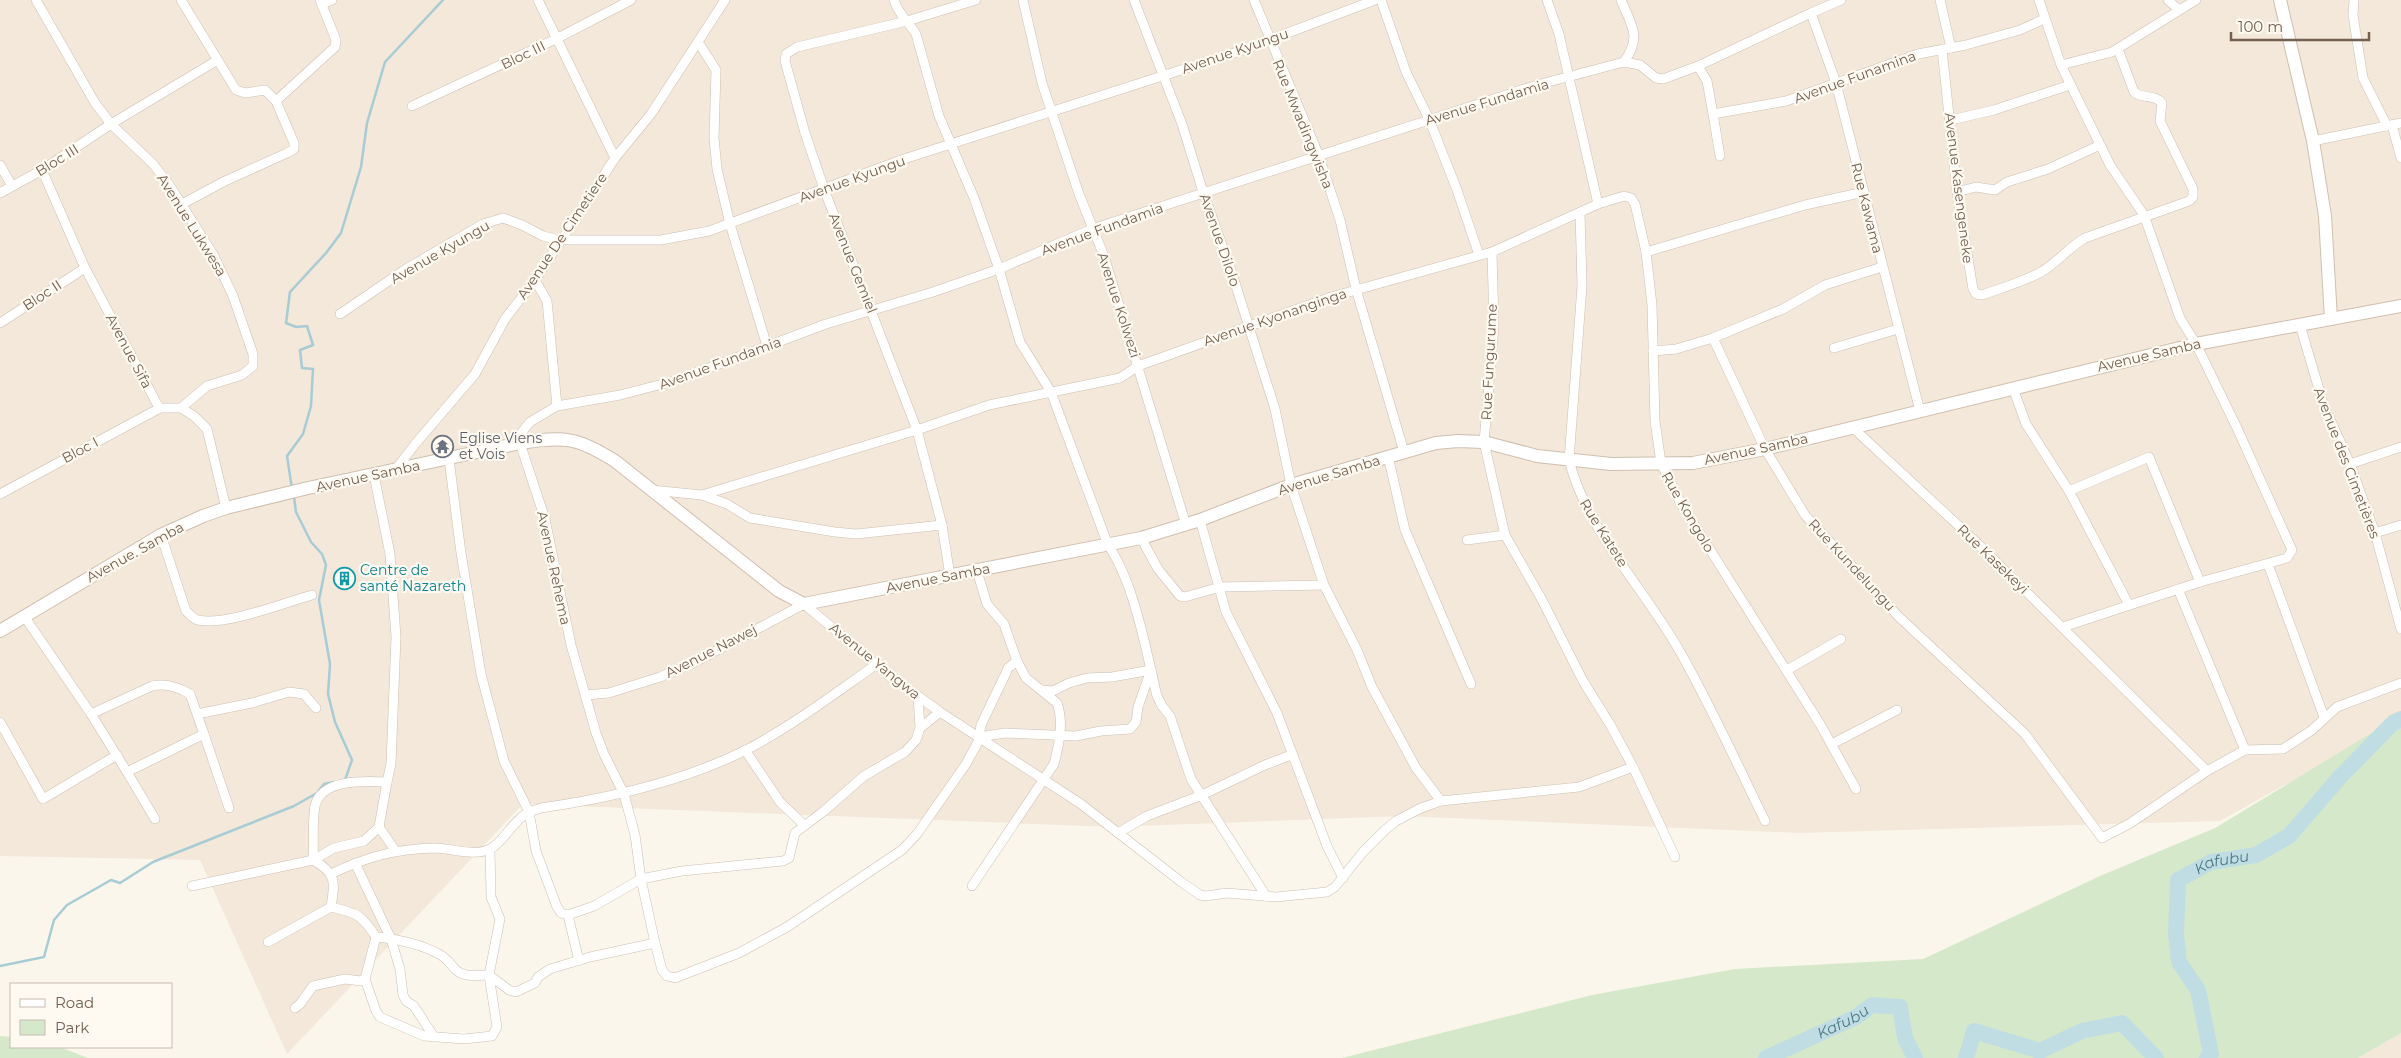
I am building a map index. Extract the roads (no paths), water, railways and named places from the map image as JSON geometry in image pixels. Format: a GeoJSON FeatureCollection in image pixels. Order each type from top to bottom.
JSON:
{"type":"FeatureCollection","features":[{"type":"Feature","properties":{"kind":"street","name":"Avenue Lukwesa"},"geometry":{"type":"LineString","coordinates":[[36,0],[95,102],[111,124],[153,164],[182,204],[214,256],[230,288],[253,354],[253,366],[242,375],[207,386],[181,408]]}},
{"type":"Feature","properties":{"kind":"street"},"geometry":{"type":"LineString","coordinates":[[181,0],[216,61],[236,90],[245,93],[265,90],[276,100],[294,143],[294,149],[287,153],[225,181],[182,204]]}},
{"type":"Feature","properties":{"kind":"street"},"geometry":{"type":"LineString","coordinates":[[276,100],[335,47],[336,40],[321,2],[332,0]]}},
{"type":"Feature","properties":{"kind":"street"},"geometry":{"type":"LineString","coordinates":[[538,0],[615,158]]}},
{"type":"Feature","properties":{"kind":"street","name":"Bloc III"},"geometry":{"type":"LineString","coordinates":[[412,106],[556,39],[632,0]]}},
{"type":"Feature","properties":{"kind":"street","name":"Avenue De Cimetiere"},"geometry":{"type":"LineString","coordinates":[[396,470],[416,443],[475,374],[505,319],[535,280],[615,158],[637,134],[725,0]]}},
{"type":"Feature","properties":{"kind":"street"},"geometry":{"type":"LineString","coordinates":[[894,0],[899,13],[916,34],[937,109],[950,146],[974,198],[999,269],[1020,342],[1051,392],[1108,544],[1118,559],[1130,593],[1157,696],[1170,716],[1191,779],[1266,896]]}},
{"type":"Feature","properties":{"kind":"street","name":"Avenue Gemiel"},"geometry":{"type":"LineString","coordinates":[[950,576],[942,525],[918,430],[894,374],[873,311],[824,189],[805,133],[785,61],[786,54],[802,45],[907,21],[976,0]]}},
{"type":"Feature","properties":{"kind":"street","name":"Avenue Kolwezi"},"geometry":{"type":"LineString","coordinates":[[1023,0],[1042,83],[1092,229],[1104,256],[1186,525]]}},
{"type":"Feature","properties":{"kind":"street","name":"Avenue Dilolo"},"geometry":{"type":"LineString","coordinates":[[1134,0],[1182,124],[1203,192],[1220,236],[1275,409],[1291,485],[1324,585],[1357,650],[1372,687],[1416,768],[1441,801]]}},
{"type":"Feature","properties":{"kind":"street","name":"Rue Mwadingwisha"},"geometry":{"type":"LineString","coordinates":[[1254,0],[1269,40],[1319,156],[1340,220],[1356,289],[1404,452]]}},
{"type":"Feature","properties":{"kind":"street","name":"Avenue Kyungu"},"geometry":{"type":"LineString","coordinates":[[340,314],[406,269],[483,224],[502,218],[560,240],[660,240],[678,238],[730,224],[879,168],[1269,40],[1375,0]]}},
{"type":"Feature","properties":{"kind":"street"},"geometry":{"type":"LineString","coordinates":[[1381,0],[1406,72],[1429,120],[1457,190],[1479,255]]}},
{"type":"Feature","properties":{"kind":"street"},"geometry":{"type":"LineString","coordinates":[[1547,0],[1559,34],[1598,204]]}},
{"type":"Feature","properties":{"kind":"street"},"geometry":{"type":"LineString","coordinates":[[1621,0],[1635,40],[1633,49],[1624,62],[1640,65],[1656,78],[1663,79],[1698,66],[1841,0]]}},
{"type":"Feature","properties":{"kind":"street"},"geometry":{"type":"LineString","coordinates":[[1940,0],[1952,48]]}},
{"type":"Feature","properties":{"kind":"street"},"geometry":{"type":"LineString","coordinates":[[2039,0],[2044,19],[2070,85],[2100,145],[2144,215],[2180,318],[2196,344],[2237,428],[2292,550],[2287,558],[2200,582],[2063,627]]}},
{"type":"Feature","properties":{"kind":"street"},"geometry":{"type":"LineString","coordinates":[[2168,0],[2179,10]]}},
{"type":"Feature","properties":{"kind":"street"},"geometry":{"type":"LineString","coordinates":[[2061,65],[2118,49],[2196,0]]}},
{"type":"Feature","properties":{"kind":"street"},"geometry":{"type":"LineString","coordinates":[[2280,0],[2313,141],[2325,216],[2331,319]]}},
{"type":"Feature","properties":{"kind":"street"},"geometry":{"type":"LineString","coordinates":[[2354,0],[2354,15],[2363,78],[2394,125],[2401,158]]}},
{"type":"Feature","properties":{"kind":"street","name":"Rue Kawama"},"geometry":{"type":"LineString","coordinates":[[1814,11],[1836,83],[1920,411]]}},
{"type":"Feature","properties":{"kind":"street","name":"Avenue Funamina"},"geometry":{"type":"LineString","coordinates":[[1713,114],[1786,102],[1918,54],[1952,48],[2020,30],[2044,19]]}},
{"type":"Feature","properties":{"kind":"street"},"geometry":{"type":"LineString","coordinates":[[698,42],[716,70],[714,138],[717,169],[730,224],[767,346]]}},
{"type":"Feature","properties":{"kind":"street","name":"Avenue Kasengeneke"},"geometry":{"type":"LineString","coordinates":[[1942,50],[1951,120],[1957,192],[1974,289],[1976,294],[1982,295],[2040,272],[2057,260],[2069,247],[2085,238],[2193,197],[2194,192],[2160,122],[2162,103],[2155,98],[2138,96],[2134,92],[2118,49]]}},
{"type":"Feature","properties":{"kind":"street","name":"Bloc III"},"geometry":{"type":"LineString","coordinates":[[0,193],[42,170],[111,124],[216,61]]}},
{"type":"Feature","properties":{"kind":"street","name":"Avenue Fundamia"},"geometry":{"type":"LineString","coordinates":[[520,442],[522,432],[530,422],[557,406],[646,390],[826,324],[873,311],[999,269],[1092,229],[1569,76],[1624,62]]}},
{"type":"Feature","properties":{"kind":"street"},"geometry":{"type":"LineString","coordinates":[[1698,66],[1707,81],[1720,156]]}},
{"type":"Feature","properties":{"kind":"street"},"geometry":{"type":"LineString","coordinates":[[1951,120],[1994,110],[2070,85]]}},
{"type":"Feature","properties":{"kind":"street"},"geometry":{"type":"LineString","coordinates":[[2313,141],[2394,125]]}},
{"type":"Feature","properties":{"kind":"street"},"geometry":{"type":"LineString","coordinates":[[1957,192],[1976,188],[1995,190],[2007,182],[2040,172],[2100,145]]}},
{"type":"Feature","properties":{"kind":"street"},"geometry":{"type":"LineString","coordinates":[[0,165],[12,186]]}},
{"type":"Feature","properties":{"kind":"street","name":"Avenue Sifa"},"geometry":{"type":"LineString","coordinates":[[42,170],[85,268],[160,408]]}},
{"type":"Feature","properties":{"kind":"street"},"geometry":{"type":"LineString","coordinates":[[1646,252],[1804,205],[1864,192]]}},
{"type":"Feature","properties":{"kind":"street","name":"Avenue Kyonanginga"},"geometry":{"type":"LineString","coordinates":[[702,495],[918,430],[982,407],[1120,378],[1138,366],[1356,289],[1492,252],[1598,204],[1624,196],[1631,198]]}},
{"type":"Feature","properties":{"kind":"street","name":"Rue Kongolo"},"geometry":{"type":"LineString","coordinates":[[1631,198],[1635,204],[1646,252],[1653,351],[1655,421],[1661,463],[1680,502],[1787,670],[1832,744],[1856,789]]}},
{"type":"Feature","properties":{"kind":"street","name":"Rue Katete"},"geometry":{"type":"LineString","coordinates":[[1580,212],[1582,286],[1569,460],[1575,483],[1589,512],[1679,650],[1725,736],[1765,821]]}},
{"type":"Feature","properties":{"kind":"street","name":"Rue Fungurume"},"geometry":{"type":"LineString","coordinates":[[1492,252],[1494,326],[1484,442],[1505,535]]}},
{"type":"Feature","properties":{"kind":"street"},"geometry":{"type":"LineString","coordinates":[[1653,351],[1676,348],[1713,338],[1783,309],[1825,286],[1882,267]]}},
{"type":"Feature","properties":{"kind":"street","name":"Bloc II"},"geometry":{"type":"LineString","coordinates":[[0,324],[85,268]]}},
{"type":"Feature","properties":{"kind":"street"},"geometry":{"type":"LineString","coordinates":[[535,280],[547,301],[557,406]]}},
{"type":"Feature","properties":{"kind":"street","name":"Avenue Samba"},"geometry":{"type":"LineString","coordinates":[[280,495],[520,442],[552,438],[591,446],[651,490],[779,591],[804,604],[977,572],[1141,538],[1186,525],[1291,485],[1388,456],[1444,443],[1484,442],[1536,456],[1612,464],[1693,463],[1765,449],[2196,344],[2401,306]]}},
{"type":"Feature","properties":{"kind":"street","name":"Avenue des Cimetières"},"geometry":{"type":"LineString","coordinates":[[2300,325],[2323,403],[2350,464],[2375,534],[2401,629]]}},
{"type":"Feature","properties":{"kind":"street"},"geometry":{"type":"LineString","coordinates":[[1834,348],[1898,329]]}},
{"type":"Feature","properties":{"kind":"street","name":"Rue Kundelungu"},"geometry":{"type":"LineString","coordinates":[[1713,338],[1765,449],[1805,515],[1898,616],[2024,734],[2041,754],[2102,838],[2129,824],[2207,771]]}},
{"type":"Feature","properties":{"kind":"street"},"geometry":{"type":"LineString","coordinates":[[2013,388],[2026,424],[2069,491],[2129,605]]}},
{"type":"Feature","properties":{"kind":"street"},"geometry":{"type":"LineString","coordinates":[[160,408],[181,408],[194,416],[207,429],[226,508]]}},
{"type":"Feature","properties":{"kind":"street","name":"Bloc I"},"geometry":{"type":"LineString","coordinates":[[0,494],[160,408]]}},
{"type":"Feature","properties":{"kind":"street","name":"Rue Kasekeyi"},"geometry":{"type":"LineString","coordinates":[[1852,427],[1974,540],[2207,771]]}},
{"type":"Feature","properties":{"kind":"street","name":"Avenue Rehema"},"geometry":{"type":"LineString","coordinates":[[520,442],[545,519],[571,645],[604,754],[624,794],[636,835],[642,879],[655,943],[662,970],[666,976],[675,978],[739,953],[787,927],[861,879],[911,842],[966,764],[980,737]]}},
{"type":"Feature","properties":{"kind":"street"},"geometry":{"type":"LineString","coordinates":[[2350,464],[2401,447]]}},
{"type":"Feature","properties":{"kind":"street"},"geometry":{"type":"LineString","coordinates":[[1388,456],[1405,530],[1471,684]]}},
{"type":"Feature","properties":{"kind":"street"},"geometry":{"type":"LineString","coordinates":[[2069,491],[2149,457],[2200,582]]}},
{"type":"Feature","properties":{"kind":"street"},"geometry":{"type":"LineString","coordinates":[[449,459],[461,553],[481,674],[504,761],[529,812],[539,860],[561,913],[568,915],[594,906],[642,879],[682,871],[783,861],[789,858],[795,833],[824,811],[864,776],[905,752],[916,740],[920,728],[918,696]]}},
{"type":"Feature","properties":{"kind":"street"},"geometry":{"type":"LineString","coordinates":[[192,886],[313,860],[334,848],[364,841],[379,827],[391,764],[396,658],[390,554],[374,475]]}},
{"type":"Feature","properties":{"kind":"street"},"geometry":{"type":"LineString","coordinates":[[651,490],[702,495],[727,504],[750,518],[835,532],[856,534],[942,525]]}},
{"type":"Feature","properties":{"kind":"street","name":"Avenue. Samba"},"geometry":{"type":"LineString","coordinates":[[0,631],[182,524],[226,508],[280,495]]}},
{"type":"Feature","properties":{"kind":"street"},"geometry":{"type":"LineString","coordinates":[[1200,520],[1228,618],[1277,713],[1291,755],[1327,846],[1343,878]]}},
{"type":"Feature","properties":{"kind":"street"},"geometry":{"type":"LineString","coordinates":[[2375,534],[2401,525]]}},
{"type":"Feature","properties":{"kind":"street"},"geometry":{"type":"LineString","coordinates":[[1467,540],[1505,535],[1583,681],[1633,767],[1675,856]]}},
{"type":"Feature","properties":{"kind":"street"},"geometry":{"type":"LineString","coordinates":[[162,536],[186,611],[196,620],[212,622],[312,595]]}},
{"type":"Feature","properties":{"kind":"street"},"geometry":{"type":"LineString","coordinates":[[1141,538],[1158,570],[1180,596],[1185,597],[1220,588],[1324,585]]}},
{"type":"Feature","properties":{"kind":"street"},"geometry":{"type":"LineString","coordinates":[[2268,564],[2324,717]]}},
{"type":"Feature","properties":{"kind":"street"},"geometry":{"type":"LineString","coordinates":[[972,886],[1054,764],[1060,736],[1060,710],[1057,703],[1026,678],[1017,661],[1004,624],[987,604],[977,572]]}},
{"type":"Feature","properties":{"kind":"street"},"geometry":{"type":"LineString","coordinates":[[2178,589],[2245,750]]}},
{"type":"Feature","properties":{"kind":"street","name":"Avenue Nawej"},"geometry":{"type":"LineString","coordinates":[[586,695],[609,693],[660,677],[691,664],[804,604]]}},
{"type":"Feature","properties":{"kind":"street","name":"Avenue Yangwa"},"geometry":{"type":"LineString","coordinates":[[804,604],[877,664],[940,712],[1081,804],[1200,894],[1206,896],[1244,894],[1266,896],[1327,892],[1343,878],[1363,852],[1396,821],[1441,801],[1579,788],[1633,767]]}},
{"type":"Feature","properties":{"kind":"street"},"geometry":{"type":"LineString","coordinates":[[24,616],[91,714],[155,819]]}},
{"type":"Feature","properties":{"kind":"street"},"geometry":{"type":"LineString","coordinates":[[1787,670],[1841,639]]}},
{"type":"Feature","properties":{"kind":"street"},"geometry":{"type":"LineString","coordinates":[[1017,661],[1008,668],[981,725],[980,737],[1005,733],[1076,736],[1102,731],[1124,731],[1134,726],[1151,670]]}},
{"type":"Feature","properties":{"kind":"street"},"geometry":{"type":"LineString","coordinates":[[331,874],[355,863],[395,850],[433,848],[466,852],[490,849],[529,812],[540,808],[624,794],[668,781],[745,750],[779,730],[877,664]]}},
{"type":"Feature","properties":{"kind":"street"},"geometry":{"type":"LineString","coordinates":[[1042,690],[1053,691],[1069,683],[1088,678],[1112,677],[1151,670]]}},
{"type":"Feature","properties":{"kind":"street"},"geometry":{"type":"LineString","coordinates":[[2207,771],[2245,750],[2283,750],[2312,730],[2337,707],[2401,683]]}},
{"type":"Feature","properties":{"kind":"street"},"geometry":{"type":"LineString","coordinates":[[91,714],[159,684],[174,687],[190,694],[230,808]]}},
{"type":"Feature","properties":{"kind":"street"},"geometry":{"type":"LineString","coordinates":[[197,714],[252,703],[290,692],[304,694],[316,708]]}},
{"type":"Feature","properties":{"kind":"street"},"geometry":{"type":"LineString","coordinates":[[1832,744],[1897,710]]}},
{"type":"Feature","properties":{"kind":"street"},"geometry":{"type":"LineString","coordinates":[[920,728],[940,712]]}},
{"type":"Feature","properties":{"kind":"street"},"geometry":{"type":"LineString","coordinates":[[0,722],[42,799],[117,755]]}},
{"type":"Feature","properties":{"kind":"street"},"geometry":{"type":"LineString","coordinates":[[127,772],[204,734]]}},
{"type":"Feature","properties":{"kind":"street"},"geometry":{"type":"LineString","coordinates":[[745,750],[780,802],[804,825]]}},
{"type":"Feature","properties":{"kind":"street"},"geometry":{"type":"LineString","coordinates":[[1118,833],[1147,816],[1202,795],[1264,764],[1291,755]]}},
{"type":"Feature","properties":{"kind":"street"},"geometry":{"type":"LineString","coordinates":[[313,860],[315,806],[320,796],[332,788],[350,781],[388,782]]}},
{"type":"Feature","properties":{"kind":"street"},"geometry":{"type":"LineString","coordinates":[[379,827],[395,850]]}},
{"type":"Feature","properties":{"kind":"street"},"geometry":{"type":"LineString","coordinates":[[376,937],[365,979],[376,1011],[380,1017],[424,1036],[464,1039],[492,1036],[497,1027],[489,975],[500,919],[491,897],[490,849]]}},
{"type":"Feature","properties":{"kind":"street"},"geometry":{"type":"LineString","coordinates":[[313,860],[324,866],[331,874],[334,888],[331,907]]}},
{"type":"Feature","properties":{"kind":"street"},"geometry":{"type":"LineString","coordinates":[[355,863],[391,939],[400,969],[406,1001],[418,1011],[434,1037]]}},
{"type":"Feature","properties":{"kind":"street"},"geometry":{"type":"LineString","coordinates":[[268,942],[331,907],[355,913],[367,924],[376,937],[391,939],[438,953],[463,974],[470,976],[489,975],[509,990],[516,992],[535,983],[538,977],[550,969],[655,943]]}},
{"type":"Feature","properties":{"kind":"street"},"geometry":{"type":"LineString","coordinates":[[568,915],[579,961]]}},
{"type":"Feature","properties":{"kind":"street"},"geometry":{"type":"LineString","coordinates":[[295,1008],[314,986],[345,979],[361,981],[365,979]]}},
{"type":"Feature","properties":{"kind":"waterway"},"geometry":{"type":"LineString","coordinates":[[292,489],[287,456],[303,434],[311,406],[313,369],[302,368],[300,350],[313,345],[307,326],[296,327],[286,323],[290,292],[326,253],[341,233],[361,167],[367,123],[385,62],[443,0]]}},
{"type":"Feature","properties":{"kind":"waterway"},"geometry":{"type":"LineString","coordinates":[[294,497],[296,512],[311,542],[322,554],[326,565],[319,600],[330,664],[328,694],[335,722],[352,760],[345,780]]}},
{"type":"Feature","properties":{"kind":"waterway","name":"Kafubu"},"geometry":{"type":"LineString","coordinates":[[2207,1058],[2211,1054],[2198,990],[2179,962],[2176,934],[2178,880],[2211,862],[2256,855],[2289,836],[2340,777],[2393,723],[2401,719]]}},
{"type":"Feature","properties":{"kind":"waterway"},"geometry":{"type":"LineString","coordinates":[[0,966],[44,957],[54,920],[67,905],[111,880],[120,883],[153,862],[294,806],[317,793],[324,784],[334,782]]}},
{"type":"Feature","properties":{"kind":"waterway","name":"Kafubu"},"geometry":{"type":"LineString","coordinates":[[1766,1058],[1856,1017],[1872,1005],[1900,1007],[1905,1038],[1915,1058]]}},
{"type":"Feature","properties":{"kind":"waterway","name":"Kafubu"},"geometry":{"type":"LineString","coordinates":[[1966,1058],[1974,1031],[2040,1051],[2082,1031],[2122,1023],[2156,1058]]}},
{"type":"Feature","properties":{"kind":"place","name":"Eglise Viens et Vois"},"geometry":{"type":"Point","coordinates":[443,446]}},
{"type":"Feature","properties":{"kind":"place","name":"Centre de santé Nazareth"},"geometry":{"type":"Point","coordinates":[344,578]}}]}
